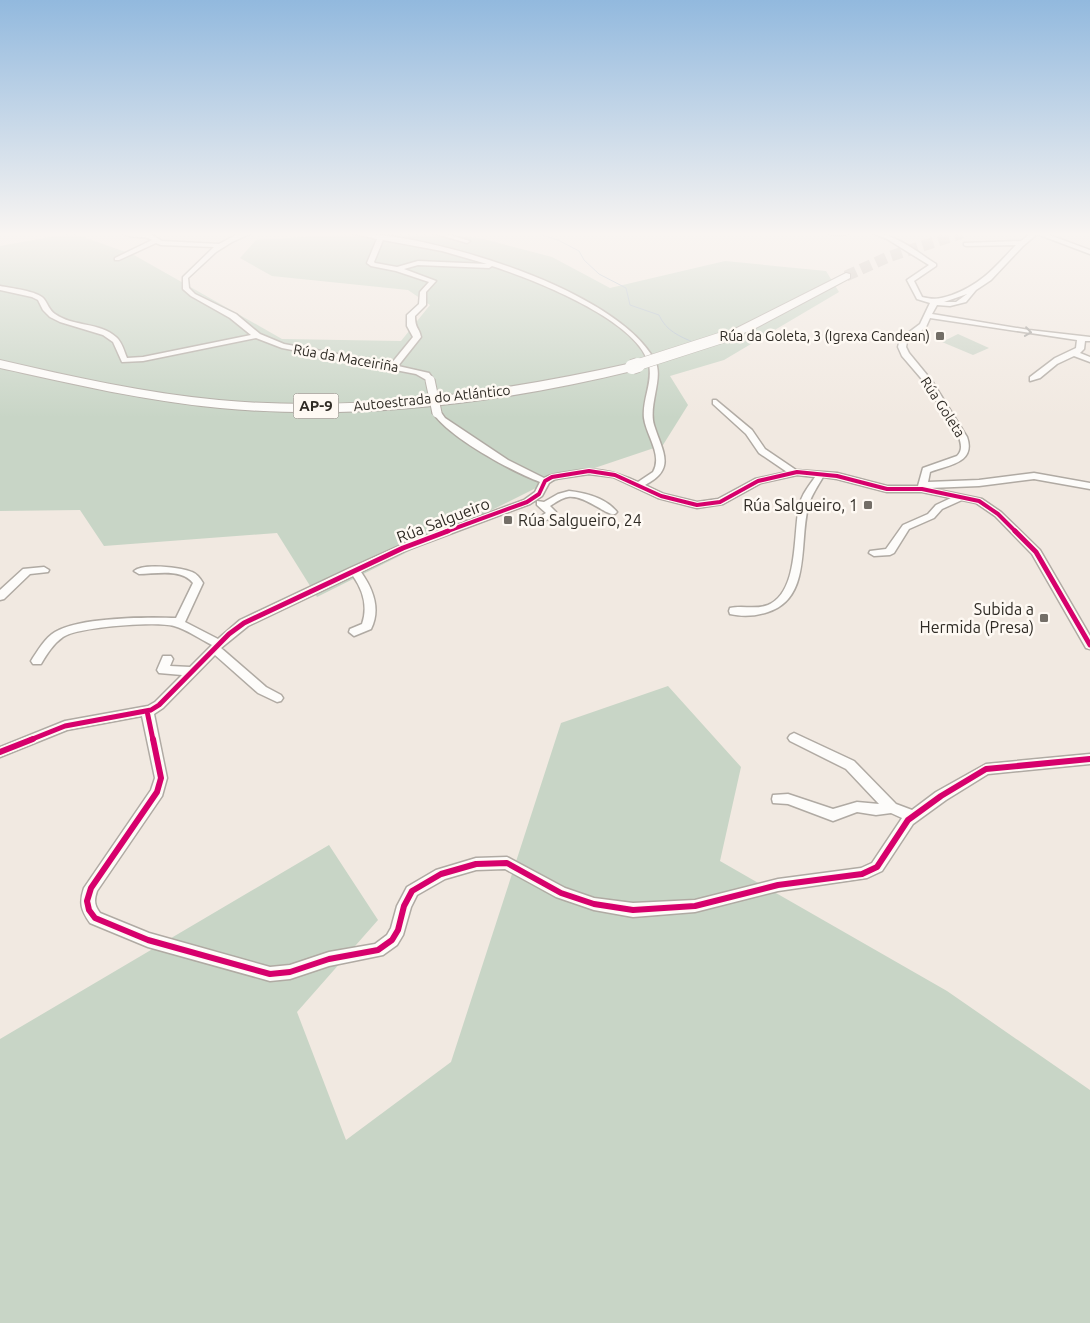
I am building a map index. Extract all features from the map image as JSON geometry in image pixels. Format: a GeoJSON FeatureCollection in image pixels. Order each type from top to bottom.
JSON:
{"type":"FeatureCollection","features":[{"type":"Feature","properties":{"kind":"highway","name":"Autoestrada do Atlántico"},"geometry":{"type":"LineString","coordinates":[[0,364],[125,391],[186,400],[254,406],[350,406],[446,399],[552,384],[628,364],[748,328],[804,295]]}},
{"type":"Feature","properties":{"kind":"highway","name":"Autoestrada do Atlántico"},"geometry":{"type":"LineString","coordinates":[[0,355],[133,385],[193,394],[259,398],[351,398],[445,392],[628,364]]}},
{"type":"Feature","properties":{"kind":"street"},"geometry":{"type":"LineString","coordinates":[[33,295],[42,299],[43,308],[52,316],[105,334],[115,340],[125,360],[143,359],[257,336]]}},
{"type":"Feature","properties":{"kind":"street","name":"Rúa da Maceiriña"},"geometry":{"type":"LineString","coordinates":[[194,295],[233,316],[257,336],[299,351],[393,367],[426,375],[430,380],[437,413],[442,420],[505,463],[545,481]]}},
{"type":"Feature","properties":{"kind":"street"},"geometry":{"type":"LineString","coordinates":[[393,367],[417,337],[416,332],[411,326],[411,315],[422,305],[423,295]]}},
{"type":"Feature","properties":{"kind":"street"},"geometry":{"type":"LineString","coordinates":[[567,295],[580,300],[634,336],[653,364],[648,420],[655,439],[660,467],[656,474],[639,485]]}},
{"type":"Feature","properties":{"kind":"street"},"geometry":{"type":"LineString","coordinates":[[917,295],[919,298],[952,305],[962,303],[971,295]]}},
{"type":"Feature","properties":{"kind":"street"},"geometry":{"type":"LineString","coordinates":[[936,303],[931,306],[928,316],[1090,339]]}},
{"type":"Feature","properties":{"kind":"street","name":"Rúa Goleta"},"geometry":{"type":"LineString","coordinates":[[922,487],[926,470],[960,458],[966,451],[966,446],[947,411],[902,348],[902,342],[920,328],[928,316]]}},
{"type":"Feature","properties":{"kind":"street"},"geometry":{"type":"LineString","coordinates":[[1033,379],[1045,374],[1051,365],[1060,359],[1080,349],[1081,338]]}},
{"type":"Feature","properties":{"kind":"street"},"geometry":{"type":"LineString","coordinates":[[1074,353],[1090,360]]}},
{"type":"Feature","properties":{"kind":"street"},"geometry":{"type":"LineString","coordinates":[[716,402],[749,432],[762,451],[793,472]]}},
{"type":"Feature","properties":{"kind":"street"},"geometry":{"type":"LineString","coordinates":[[531,500],[539,494],[545,481],[560,474],[589,471],[614,475],[670,499],[705,505],[729,498],[758,481],[793,472],[820,474],[887,489],[986,482],[1034,476],[1090,486]]}},
{"type":"Feature","properties":{"kind":"street"},"geometry":{"type":"LineString","coordinates":[[734,611],[750,614],[780,603],[787,596],[797,570],[803,508],[820,474]]}},
{"type":"Feature","properties":{"kind":"street"},"geometry":{"type":"LineString","coordinates":[[922,487],[979,500],[998,514],[1036,552],[1090,646]]}},
{"type":"Feature","properties":{"kind":"street"},"geometry":{"type":"LineString","coordinates":[[543,505],[570,494],[598,501],[608,506],[612,512]]}},
{"type":"Feature","properties":{"kind":"street"},"geometry":{"type":"LineString","coordinates":[[874,553],[886,553],[906,527],[931,516],[939,506],[961,497]]}},
{"type":"Feature","properties":{"kind":"street"},"geometry":{"type":"LineString","coordinates":[[531,500],[543,505],[551,512],[550,515],[544,518]]}},
{"type":"Feature","properties":{"kind":"street","name":"Rúa Salgueiro"},"geometry":{"type":"LineString","coordinates":[[0,752],[65,726],[147,711],[159,704],[217,646],[244,623],[354,570],[424,540],[531,500]]}},
{"type":"Feature","properties":{"kind":"street"},"geometry":{"type":"LineString","coordinates":[[0,596],[27,571],[44,570]]}},
{"type":"Feature","properties":{"kind":"street"},"geometry":{"type":"LineString","coordinates":[[354,570],[365,584],[370,599],[367,626],[354,632]]}},
{"type":"Feature","properties":{"kind":"street"},"geometry":{"type":"LineString","coordinates":[[139,571],[188,573],[195,578],[198,583],[195,594],[180,624]]}},
{"type":"Feature","properties":{"kind":"street"},"geometry":{"type":"LineString","coordinates":[[37,661],[53,640],[72,628],[142,621],[168,621],[180,624],[217,646],[262,690],[277,698]]}},
{"type":"Feature","properties":{"kind":"street"},"geometry":{"type":"LineString","coordinates":[[167,659],[163,670],[194,671]]}},
{"type":"Feature","properties":{"kind":"street"},"geometry":{"type":"LineString","coordinates":[[147,711],[161,778],[157,792],[90,888],[87,901],[89,910],[95,918],[148,940],[270,974],[290,972],[329,959],[378,950],[392,940],[398,930],[404,906],[412,891],[441,874],[476,864],[507,863],[562,893],[594,904],[633,910],[695,906],[778,885],[862,874],[877,867],[908,820],[941,796],[986,769],[1090,759]]}},
{"type":"Feature","properties":{"kind":"street"},"geometry":{"type":"LineString","coordinates":[[794,738],[850,765],[891,808],[913,816]]}},
{"type":"Feature","properties":{"kind":"street"},"geometry":{"type":"LineString","coordinates":[[778,799],[788,799],[826,814],[833,814],[857,807],[876,810],[891,808]]}},
{"type":"Feature","properties":{"kind":"shaded area"},"geometry":{"type":"Polygon","coordinates":[[[958,334],[989,348],[973,355],[942,342],[958,334]]]}},
{"type":"Feature","properties":{"kind":"green space"},"geometry":{"type":"Polygon","coordinates":[[[0,295],[204,295],[282,339],[401,341],[430,305],[415,295],[834,295],[724,360],[670,376],[688,405],[663,445],[538,487],[317,597],[277,533],[104,546],[80,510],[0,511],[0,295]]]}},
{"type":"Feature","properties":{"kind":"green space"},"geometry":{"type":"Polygon","coordinates":[[[668,686],[741,767],[720,861],[947,991],[1090,1090],[1090,1323],[0,1323],[0,1039],[329,845],[378,920],[297,1012],[346,1140],[451,1062],[561,723],[668,686]]]}},
{"type":"Feature","properties":{"kind":"waterway"},"geometry":{"type":"LineString","coordinates":[[628,295],[630,305],[659,315],[669,329],[695,343]]}},
{"type":"Feature","properties":{"kind":"cycle path"},"geometry":{"type":"LineString","coordinates":[[0,752],[65,726],[151,710],[159,705],[229,634],[244,623],[403,548],[527,502],[539,494],[545,481],[552,477],[589,471],[615,475],[661,496],[697,505],[720,502],[758,481],[797,472],[837,476],[887,489],[922,489],[979,501],[998,514],[1036,552],[1090,645]]}},
{"type":"Feature","properties":{"kind":"cycle path"},"geometry":{"type":"LineString","coordinates":[[147,711],[161,778],[157,792],[91,888],[87,901],[89,910],[95,918],[148,940],[270,974],[290,972],[329,959],[378,950],[392,940],[398,930],[404,906],[412,891],[441,874],[476,864],[507,863],[561,893],[594,904],[633,910],[695,906],[778,885],[862,874],[877,867],[908,820],[941,796],[986,769],[1090,759]]}},
{"type":"Feature","properties":{"kind":"place","name":"Rúa da Goleta, 3 (Igrexa Candean)"},"geometry":{"type":"Point","coordinates":[940,336]}},
{"type":"Feature","properties":{"kind":"place","name":"Rúa Salgueiro, 1"},"geometry":{"type":"Point","coordinates":[868,505]}},
{"type":"Feature","properties":{"kind":"place","name":"Rúa Salgueiro, 24"},"geometry":{"type":"Point","coordinates":[508,520]}},
{"type":"Feature","properties":{"kind":"place","name":"Subida a Hermida (Presa)"},"geometry":{"type":"Point","coordinates":[1044,618]}}]}
